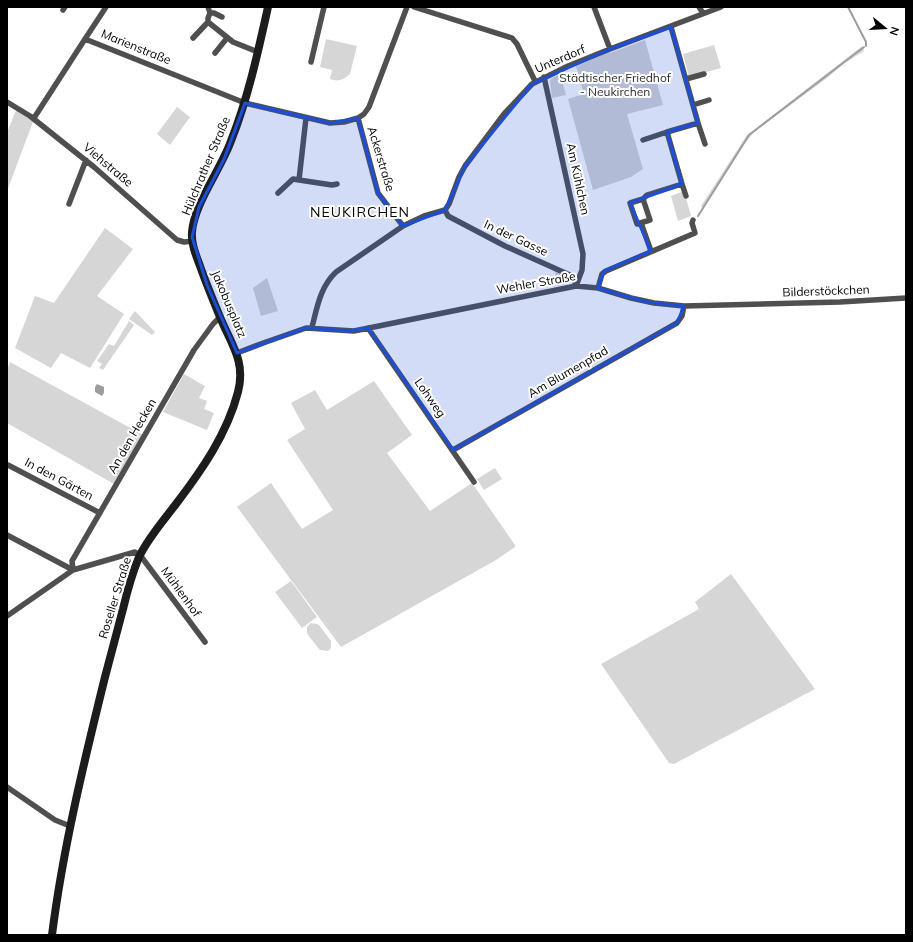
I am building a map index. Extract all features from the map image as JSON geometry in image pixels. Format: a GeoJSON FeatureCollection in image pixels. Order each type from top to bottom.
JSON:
{"type":"FeatureCollection","features":[{"type":"Feature","properties":{"kind":"street"},"geometry":{"type":"LineString","coordinates":[[85,39],[106,7]]}},
{"type":"Feature","properties":{"kind":"street"},"geometry":{"type":"LineString","coordinates":[[193,38],[208,22],[208,16],[210,13],[208,7]]}},
{"type":"Feature","properties":{"kind":"street","name":"Hülchrather Straße"},"geometry":{"type":"LineString","coordinates":[[193,241],[192,229],[196,217],[204,196],[224,158],[245,103],[268,7]]}},
{"type":"Feature","properties":{"kind":"street"},"geometry":{"type":"LineString","coordinates":[[311,62],[324,7]]}},
{"type":"Feature","properties":{"kind":"street","name":"Ackerstraße"},"geometry":{"type":"LineString","coordinates":[[403,226],[379,195],[358,118],[364,114],[369,107],[407,7]]}},
{"type":"Feature","properties":{"kind":"street"},"geometry":{"type":"LineString","coordinates":[[414,7],[512,38],[517,44],[535,81]]}},
{"type":"Feature","properties":{"kind":"street"},"geometry":{"type":"LineString","coordinates":[[594,7],[610,49]]}},
{"type":"Feature","properties":{"kind":"street"},"geometry":{"type":"LineString","coordinates":[[699,7],[704,13]]}},
{"type":"Feature","properties":{"kind":"street","name":"Unterdorf"},"geometry":{"type":"LineString","coordinates":[[445,210],[465,166],[508,110],[524,91],[535,81],[610,49],[721,7]]}},
{"type":"Feature","properties":{"kind":"street"},"geometry":{"type":"LineString","coordinates":[[210,13],[215,13],[222,18]]}},
{"type":"Feature","properties":{"kind":"street"},"geometry":{"type":"LineString","coordinates":[[208,22],[233,42],[258,52]]}},
{"type":"Feature","properties":{"kind":"street"},"geometry":{"type":"LineString","coordinates":[[670,26],[705,144]]}},
{"type":"Feature","properties":{"kind":"street"},"geometry":{"type":"LineString","coordinates":[[215,53],[227,38]]}},
{"type":"Feature","properties":{"kind":"street","name":"Marienstraße"},"geometry":{"type":"LineString","coordinates":[[34,118],[85,39],[245,103],[332,123],[358,118]]}},
{"type":"Feature","properties":{"kind":"street"},"geometry":{"type":"LineString","coordinates":[[686,79],[704,74]]}},
{"type":"Feature","properties":{"kind":"street","name":"Am Kühlchen"},"geometry":{"type":"LineString","coordinates":[[544,77],[583,256],[582,270],[576,286]]}},
{"type":"Feature","properties":{"kind":"street"},"geometry":{"type":"LineString","coordinates":[[693,104],[709,100]]}},
{"type":"Feature","properties":{"kind":"street","name":"Viehstraße"},"geometry":{"type":"LineString","coordinates":[[7,102],[34,118],[86,160],[178,241],[193,241]]}},
{"type":"Feature","properties":{"kind":"street"},"geometry":{"type":"LineString","coordinates":[[299,180],[306,118]]}},
{"type":"Feature","properties":{"kind":"street"},"geometry":{"type":"LineString","coordinates":[[643,140],[698,123]]}},
{"type":"Feature","properties":{"kind":"street"},"geometry":{"type":"LineString","coordinates":[[667,132],[686,196]]}},
{"type":"Feature","properties":{"kind":"street"},"geometry":{"type":"LineString","coordinates":[[69,204],[86,160]]}},
{"type":"Feature","properties":{"kind":"street"},"geometry":{"type":"LineString","coordinates":[[278,193],[293,179],[332,185],[337,184]]}},
{"type":"Feature","properties":{"kind":"street"},"geometry":{"type":"LineString","coordinates":[[643,199],[650,220],[637,224],[630,203],[643,199],[647,195],[682,184]]}},
{"type":"Feature","properties":{"kind":"street"},"geometry":{"type":"LineString","coordinates":[[312,327],[321,294],[329,280],[340,269],[403,226],[424,216],[445,210]]}},
{"type":"Feature","properties":{"kind":"street","name":"In der Gasse"},"geometry":{"type":"LineString","coordinates":[[445,210],[448,216],[505,246],[572,276],[576,286]]}},
{"type":"Feature","properties":{"kind":"street"},"geometry":{"type":"LineString","coordinates":[[598,288],[601,276],[604,272],[695,233],[692,223],[693,220]]}},
{"type":"Feature","properties":{"kind":"street"},"geometry":{"type":"LineString","coordinates":[[641,222],[651,251]]}},
{"type":"Feature","properties":{"kind":"street","name":"Jakobusplatz"},"geometry":{"type":"LineString","coordinates":[[193,241],[220,317],[237,353],[303,328],[312,327],[329,330]]}},
{"type":"Feature","properties":{"kind":"street","name":"Wehler Straße"},"geometry":{"type":"LineString","coordinates":[[329,330],[352,331],[576,286],[598,288],[647,302],[684,306],[747,304]]}},
{"type":"Feature","properties":{"kind":"street","name":"Bilderstöckchen"},"geometry":{"type":"LineString","coordinates":[[747,304],[906,298]]}},
{"type":"Feature","properties":{"kind":"street","name":"Am Blumenpfad"},"geometry":{"type":"LineString","coordinates":[[453,450],[677,322],[682,316],[684,306]]}},
{"type":"Feature","properties":{"kind":"street","name":"An den Hecken"},"geometry":{"type":"LineString","coordinates":[[72,570],[72,561],[194,350],[220,317]]}},
{"type":"Feature","properties":{"kind":"street","name":"Lohweg"},"geometry":{"type":"LineString","coordinates":[[368,328],[474,482]]}},
{"type":"Feature","properties":{"kind":"street","name":"Roseller Straße"},"geometry":{"type":"LineString","coordinates":[[52,935],[70,826],[80,779],[110,657],[131,581],[140,555],[152,535],[206,461],[225,429],[233,409],[240,383],[241,368],[237,353]]}},
{"type":"Feature","properties":{"kind":"street","name":"In den Gärten"},"geometry":{"type":"LineString","coordinates":[[8,465],[100,513]]}},
{"type":"Feature","properties":{"kind":"street"},"geometry":{"type":"LineString","coordinates":[[7,535],[72,570]]}},
{"type":"Feature","properties":{"kind":"street"},"geometry":{"type":"LineString","coordinates":[[8,615],[72,570],[130,553],[135,552],[140,555]]}},
{"type":"Feature","properties":{"kind":"street","name":"Mühlenhof"},"geometry":{"type":"LineString","coordinates":[[140,555],[205,642]]}},
{"type":"Feature","properties":{"kind":"street"},"geometry":{"type":"LineString","coordinates":[[7,787],[57,821],[70,826]]}},
{"type":"Feature","properties":{"kind":"highlighted area"},"geometry":{"type":"Polygon","coordinates":[[[671,27],[698,123],[667,132],[682,184],[630,203],[651,251],[604,271],[598,288],[647,302],[684,306],[677,323],[453,450],[368,328],[349,331],[306,328],[237,353],[207,285],[192,237],[199,207],[224,159],[245,103],[330,123],[358,118],[378,193],[403,226],[445,210],[465,166],[532,84],[610,49],[671,27]]]}},
{"type":"Feature","properties":{"kind":"green space"},"geometry":{"type":"Polygon","coordinates":[[[326,39],[357,46],[350,74],[343,79],[330,79],[332,70],[320,67],[326,39]]]}},
{"type":"Feature","properties":{"kind":"green space","name":"Städtischer Friedhof - Neukirchen"},"geometry":{"type":"Polygon","coordinates":[[[645,40],[663,105],[627,114],[643,169],[631,177],[593,190],[568,99],[584,94],[576,66],[645,40]]]}},
{"type":"Feature","properties":{"kind":"green space"},"geometry":{"type":"Polygon","coordinates":[[[714,45],[721,68],[689,77],[683,54],[714,45]]]}},
{"type":"Feature","properties":{"kind":"green space"},"geometry":{"type":"Polygon","coordinates":[[[861,47],[863,47],[864,51],[843,64],[827,78],[754,132],[703,209],[701,206],[747,135],[861,47]]]}},
{"type":"Feature","properties":{"kind":"green space"},"geometry":{"type":"Polygon","coordinates":[[[560,74],[566,95],[552,98],[550,81],[552,78],[560,74]]]}},
{"type":"Feature","properties":{"kind":"green space"},"geometry":{"type":"Polygon","coordinates":[[[177,107],[190,117],[170,145],[157,134],[177,107]]]}},
{"type":"Feature","properties":{"kind":"green space"},"geometry":{"type":"Polygon","coordinates":[[[16,110],[33,122],[7,191],[7,133],[16,110]]]}},
{"type":"Feature","properties":{"kind":"green space"},"geometry":{"type":"Polygon","coordinates":[[[684,191],[691,216],[678,221],[671,196],[684,191]]]}},
{"type":"Feature","properties":{"kind":"green space"},"geometry":{"type":"Polygon","coordinates":[[[105,228],[133,249],[97,296],[124,314],[90,368],[61,353],[51,368],[15,348],[35,296],[54,303],[105,228]]]}},
{"type":"Feature","properties":{"kind":"green space"},"geometry":{"type":"Polygon","coordinates":[[[555,269],[569,277],[569,281],[564,285],[556,286],[555,269]]]}},
{"type":"Feature","properties":{"kind":"green space"},"geometry":{"type":"Polygon","coordinates":[[[267,278],[278,311],[261,316],[253,288],[267,278]]]}},
{"type":"Feature","properties":{"kind":"green space"},"geometry":{"type":"Polygon","coordinates":[[[135,311],[155,332],[152,335],[129,319],[135,311]]]}},
{"type":"Feature","properties":{"kind":"green space"},"geometry":{"type":"Polygon","coordinates":[[[129,321],[134,325],[103,370],[99,368],[102,364],[97,361],[109,344],[114,346],[129,321]]]}},
{"type":"Feature","properties":{"kind":"green space"},"geometry":{"type":"Polygon","coordinates":[[[10,362],[143,435],[114,484],[7,423],[7,370],[10,362]]]}},
{"type":"Feature","properties":{"kind":"green space"},"geometry":{"type":"Polygon","coordinates":[[[184,374],[205,386],[199,398],[207,401],[204,409],[214,413],[207,430],[163,412],[184,374]]]}},
{"type":"Feature","properties":{"kind":"green space"},"geometry":{"type":"Polygon","coordinates":[[[374,381],[412,435],[387,453],[430,511],[472,483],[515,547],[496,560],[341,647],[237,507],[271,483],[302,529],[333,510],[287,440],[305,429],[291,403],[315,390],[327,410],[374,381]]]}},
{"type":"Feature","properties":{"kind":"green space"},"geometry":{"type":"Polygon","coordinates":[[[495,468],[502,479],[484,490],[477,479],[495,468]]]}},
{"type":"Feature","properties":{"kind":"green space"},"geometry":{"type":"Polygon","coordinates":[[[731,574],[815,689],[674,764],[669,763],[601,664],[699,609],[695,602],[731,574]]]}},
{"type":"Feature","properties":{"kind":"green space"},"geometry":{"type":"Polygon","coordinates":[[[291,581],[317,617],[302,628],[275,592],[291,581]]]}},
{"type":"Feature","properties":{"kind":"green space"},"geometry":{"type":"Polygon","coordinates":[[[311,623],[319,625],[331,641],[331,648],[328,651],[320,650],[308,635],[307,627],[311,623]]]}},
{"type":"Feature","properties":{"kind":"shaded area"},"geometry":{"type":"Polygon","coordinates":[[[97,384],[104,387],[104,393],[102,396],[95,392],[95,387],[97,384]]]}},
{"type":"Feature","properties":{"kind":"waterway"},"geometry":{"type":"LineString","coordinates":[[848,7],[866,42],[866,46]]}},
{"type":"Feature","properties":{"kind":"waterway"},"geometry":{"type":"LineString","coordinates":[[698,216],[749,135],[864,47]]}},
{"type":"Feature","properties":{"kind":"district","name":"NEUKIRCHEN"},"geometry":{"type":"Point","coordinates":[360,212]}}]}
